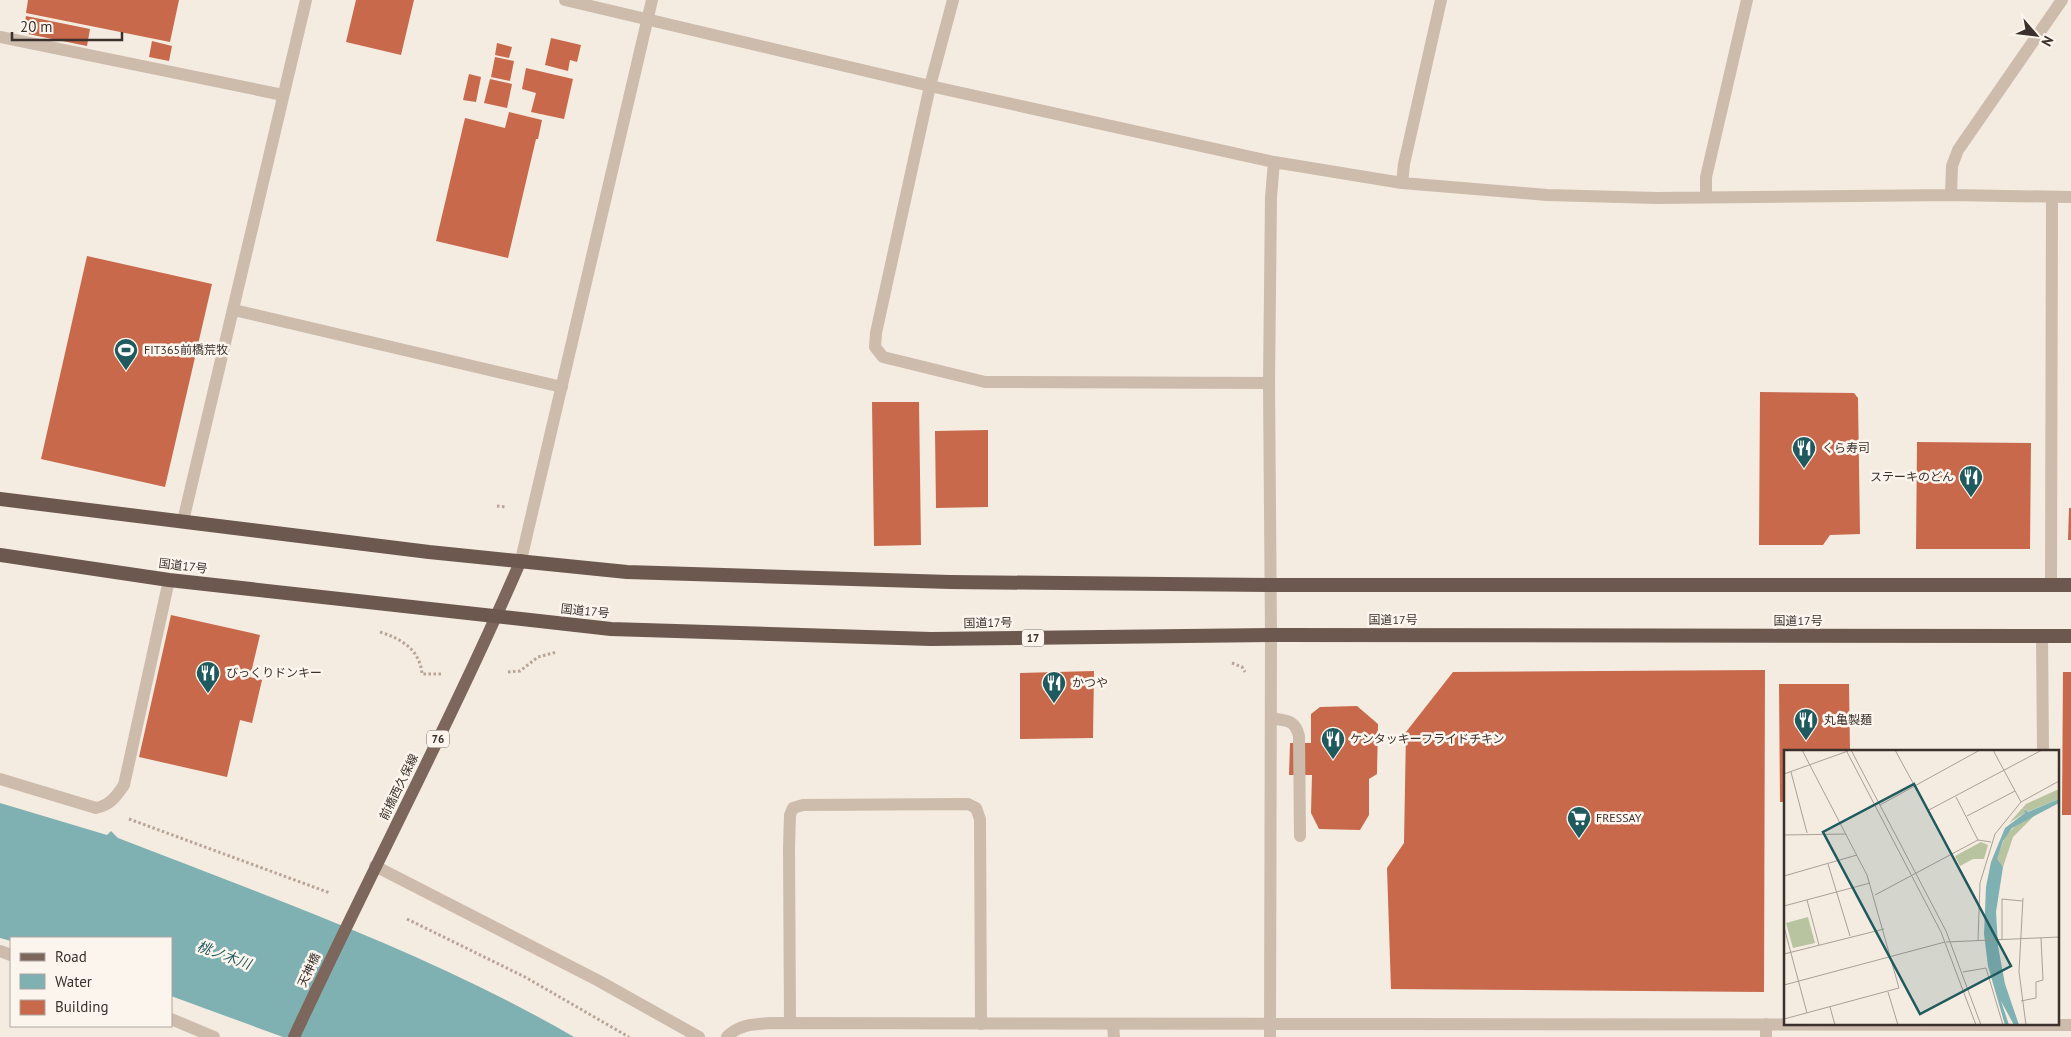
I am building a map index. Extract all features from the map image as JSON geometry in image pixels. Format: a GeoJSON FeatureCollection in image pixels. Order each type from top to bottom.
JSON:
{"type":"FeatureCollection","features":[{"type":"Feature","properties":{"kind":"highway"},"geometry":{"type":"LineString","coordinates":[[0,499],[420,550],[627,572],[950,582],[1269,585],[2071,585]]}},
{"type":"Feature","properties":{"kind":"highway","name":"国道17号"},"geometry":{"type":"LineString","coordinates":[[0,555],[169,580],[611,628],[931,639],[1271,635],[2071,636]]}},
{"type":"Feature","properties":{"kind":"main road","name":"前橋西久保線"},"geometry":{"type":"LineString","coordinates":[[350,915],[496,617],[521,560]]}},
{"type":"Feature","properties":{"kind":"main road","name":"天神橋"},"geometry":{"type":"LineString","coordinates":[[294,1037],[350,915]]}},
{"type":"Feature","properties":{"kind":"street"},"geometry":{"type":"LineString","coordinates":[[183,521],[306,0]]}},
{"type":"Feature","properties":{"kind":"street"},"geometry":{"type":"LineString","coordinates":[[565,0],[930,86],[1274,162],[1402,183],[1547,195],[1706,197],[1951,195],[2071,197]]}},
{"type":"Feature","properties":{"kind":"street"},"geometry":{"type":"LineString","coordinates":[[521,560],[652,0]]}},
{"type":"Feature","properties":{"kind":"street"},"geometry":{"type":"LineString","coordinates":[[953,0],[930,86],[876,333],[876,347],[883,357],[986,382],[1269,384]]}},
{"type":"Feature","properties":{"kind":"street"},"geometry":{"type":"LineString","coordinates":[[1402,183],[1404,164],[1441,0]]}},
{"type":"Feature","properties":{"kind":"street"},"geometry":{"type":"LineString","coordinates":[[1706,197],[1706,177],[1747,0]]}},
{"type":"Feature","properties":{"kind":"street"},"geometry":{"type":"LineString","coordinates":[[1951,195],[1952,166],[1958,150],[2062,0]]}},
{"type":"Feature","properties":{"kind":"street"},"geometry":{"type":"LineString","coordinates":[[0,37],[283,95]]}},
{"type":"Feature","properties":{"kind":"street"},"geometry":{"type":"LineString","coordinates":[[1270,1037],[1271,635],[1269,585],[1269,384],[1270,197],[1274,162]]}},
{"type":"Feature","properties":{"kind":"street"},"geometry":{"type":"LineString","coordinates":[[2051,585],[2052,197]]}},
{"type":"Feature","properties":{"kind":"street"},"geometry":{"type":"LineString","coordinates":[[234,310],[562,387]]}},
{"type":"Feature","properties":{"kind":"street"},"geometry":{"type":"LineString","coordinates":[[0,780],[96,808],[107,806],[124,785],[169,580]]}},
{"type":"Feature","properties":{"kind":"street"},"geometry":{"type":"LineString","coordinates":[[2042,636],[2043,750]]}},
{"type":"Feature","properties":{"kind":"street"},"geometry":{"type":"LineString","coordinates":[[1271,718],[1291,722],[1297,726],[1299,736],[1300,836]]}},
{"type":"Feature","properties":{"kind":"street"},"geometry":{"type":"LineString","coordinates":[[790,1023],[789,848],[790,816],[794,808],[803,805],[968,804],[976,808],[980,818],[981,1024]]}},
{"type":"Feature","properties":{"kind":"street"},"geometry":{"type":"LineString","coordinates":[[375,866],[599,981],[699,1037]]}},
{"type":"Feature","properties":{"kind":"street"},"geometry":{"type":"LineString","coordinates":[[172,1019],[214,1037]]}},
{"type":"Feature","properties":{"kind":"street"},"geometry":{"type":"LineString","coordinates":[[727,1037],[737,1029],[751,1024],[790,1023],[981,1024],[1113,1031],[1270,1023],[1766,1031],[2046,1028],[2071,1025]]}},
{"type":"Feature","properties":{"kind":"path"},"geometry":{"type":"LineString","coordinates":[[496,506],[506,507]]}},
{"type":"Feature","properties":{"kind":"path"},"geometry":{"type":"LineString","coordinates":[[508,672],[520,671],[538,657],[562,652]]}},
{"type":"Feature","properties":{"kind":"path"},"geometry":{"type":"LineString","coordinates":[[1226,660],[1242,667],[1248,677]]}},
{"type":"Feature","properties":{"kind":"path"},"geometry":{"type":"LineString","coordinates":[[422,674],[444,674]]}},
{"type":"Feature","properties":{"kind":"path"},"geometry":{"type":"LineString","coordinates":[[107,806],[130,819],[330,893]]}},
{"type":"Feature","properties":{"kind":"path"},"geometry":{"type":"LineString","coordinates":[[407,919],[525,977],[629,1037]]}},
{"type":"Feature","properties":{"kind":"water","name":"桃ノ木川"},"geometry":{"type":"Polygon","coordinates":[[[0,803],[107,835],[111,831],[118,838],[292,905],[407,953],[520,1007],[574,1037],[283,1037],[172,996],[172,937],[10,937],[10,941],[0,938],[0,803]]]}},
{"type":"Feature","properties":{"kind":"building"},"geometry":{"type":"Polygon","coordinates":[[[28,0],[179,0],[170,42],[26,13],[28,0]]]}},
{"type":"Feature","properties":{"kind":"building"},"geometry":{"type":"Polygon","coordinates":[[[356,0],[414,0],[401,55],[346,42],[356,0]]]}},
{"type":"Feature","properties":{"kind":"building"},"geometry":{"type":"Polygon","coordinates":[[[26,16],[90,29],[87,46],[23,33],[26,16]]]}},
{"type":"Feature","properties":{"kind":"building"},"geometry":{"type":"Polygon","coordinates":[[[551,38],[581,45],[577,62],[570,60],[568,71],[545,65],[551,38]]]}},
{"type":"Feature","properties":{"kind":"building"},"geometry":{"type":"Polygon","coordinates":[[[152,41],[172,46],[169,61],[149,57],[152,41]]]}},
{"type":"Feature","properties":{"kind":"building"},"geometry":{"type":"Polygon","coordinates":[[[497,43],[512,47],[509,58],[495,55],[497,43]]]}},
{"type":"Feature","properties":{"kind":"building"},"geometry":{"type":"Polygon","coordinates":[[[495,57],[514,61],[510,81],[491,77],[495,57]]]}},
{"type":"Feature","properties":{"kind":"building"},"geometry":{"type":"Polygon","coordinates":[[[526,68],[573,79],[564,119],[531,112],[536,93],[522,89],[526,68]]]}},
{"type":"Feature","properties":{"kind":"building"},"geometry":{"type":"Polygon","coordinates":[[[469,74],[481,77],[476,102],[463,100],[469,74]]]}},
{"type":"Feature","properties":{"kind":"building"},"geometry":{"type":"Polygon","coordinates":[[[490,79],[512,84],[507,108],[484,103],[490,79]]]}},
{"type":"Feature","properties":{"kind":"building"},"geometry":{"type":"Polygon","coordinates":[[[509,112],[542,120],[508,258],[436,241],[465,118],[505,128],[509,112]]]}},
{"type":"Feature","properties":{"kind":"building","name":"FIT365前橋荒牧"},"geometry":{"type":"Polygon","coordinates":[[[87,256],[212,284],[165,487],[41,459],[87,256]]]}},
{"type":"Feature","properties":{"kind":"building"},"geometry":{"type":"Polygon","coordinates":[[[1760,392],[1854,393],[1858,398],[1860,534],[1830,535],[1823,545],[1759,545],[1760,392]]]}},
{"type":"Feature","properties":{"kind":"building"},"geometry":{"type":"Polygon","coordinates":[[[872,402],[919,402],[921,545],[874,546],[872,402]]]}},
{"type":"Feature","properties":{"kind":"building"},"geometry":{"type":"Polygon","coordinates":[[[988,430],[988,507],[936,508],[935,431],[988,430]]]}},
{"type":"Feature","properties":{"kind":"building"},"geometry":{"type":"Polygon","coordinates":[[[1917,442],[2031,443],[2030,549],[1916,549],[1917,442]]]}},
{"type":"Feature","properties":{"kind":"building"},"geometry":{"type":"Polygon","coordinates":[[[2069,508],[2071,508],[2071,540],[2068,540],[2069,508]]]}},
{"type":"Feature","properties":{"kind":"building"},"geometry":{"type":"Polygon","coordinates":[[[171,615],[260,635],[250,677],[262,680],[252,723],[240,720],[227,777],[139,757],[171,615]]]}},
{"type":"Feature","properties":{"kind":"building"},"geometry":{"type":"Polygon","coordinates":[[[1765,670],[1764,992],[1391,989],[1387,868],[1404,843],[1406,732],[1453,672],[1765,670]]]}},
{"type":"Feature","properties":{"kind":"building"},"geometry":{"type":"Polygon","coordinates":[[[1094,671],[1093,738],[1020,739],[1020,673],[1094,671]]]}},
{"type":"Feature","properties":{"kind":"building"},"geometry":{"type":"Polygon","coordinates":[[[2063,672],[2071,672],[2071,815],[2062,815],[2063,672]]]}},
{"type":"Feature","properties":{"kind":"building"},"geometry":{"type":"Polygon","coordinates":[[[1779,684],[1849,684],[1850,750],[1784,750],[1784,802],[1780,802],[1779,684]]]}},
{"type":"Feature","properties":{"kind":"building","name":"ケンタッキーフライドチキン"},"geometry":{"type":"Polygon","coordinates":[[[1357,706],[1378,724],[1377,774],[1369,779],[1369,815],[1360,830],[1319,829],[1311,813],[1312,775],[1289,775],[1290,743],[1311,743],[1311,714],[1320,707],[1357,706]]]}},
{"type":"Feature","properties":{"kind":"place","name":"FIT365前橋荒牧"},"geometry":{"type":"Point","coordinates":[126,371]}},
{"type":"Feature","properties":{"kind":"place","name":"くら寿司"},"geometry":{"type":"Point","coordinates":[1804,469]}},
{"type":"Feature","properties":{"kind":"place","name":"ステーキのどん"},"geometry":{"type":"Point","coordinates":[1971,498]}},
{"type":"Feature","properties":{"kind":"place","name":"びっくりドンキー"},"geometry":{"type":"Point","coordinates":[208,694]}},
{"type":"Feature","properties":{"kind":"place","name":"かつや"},"geometry":{"type":"Point","coordinates":[1054,704]}},
{"type":"Feature","properties":{"kind":"place","name":"丸亀製麺"},"geometry":{"type":"Point","coordinates":[1806,741]}},
{"type":"Feature","properties":{"kind":"place","name":"ケンタッキーフライドチキン"},"geometry":{"type":"Point","coordinates":[1333,760]}},
{"type":"Feature","properties":{"kind":"place","name":"FRESSAY"},"geometry":{"type":"Point","coordinates":[1579,839]}}]}
